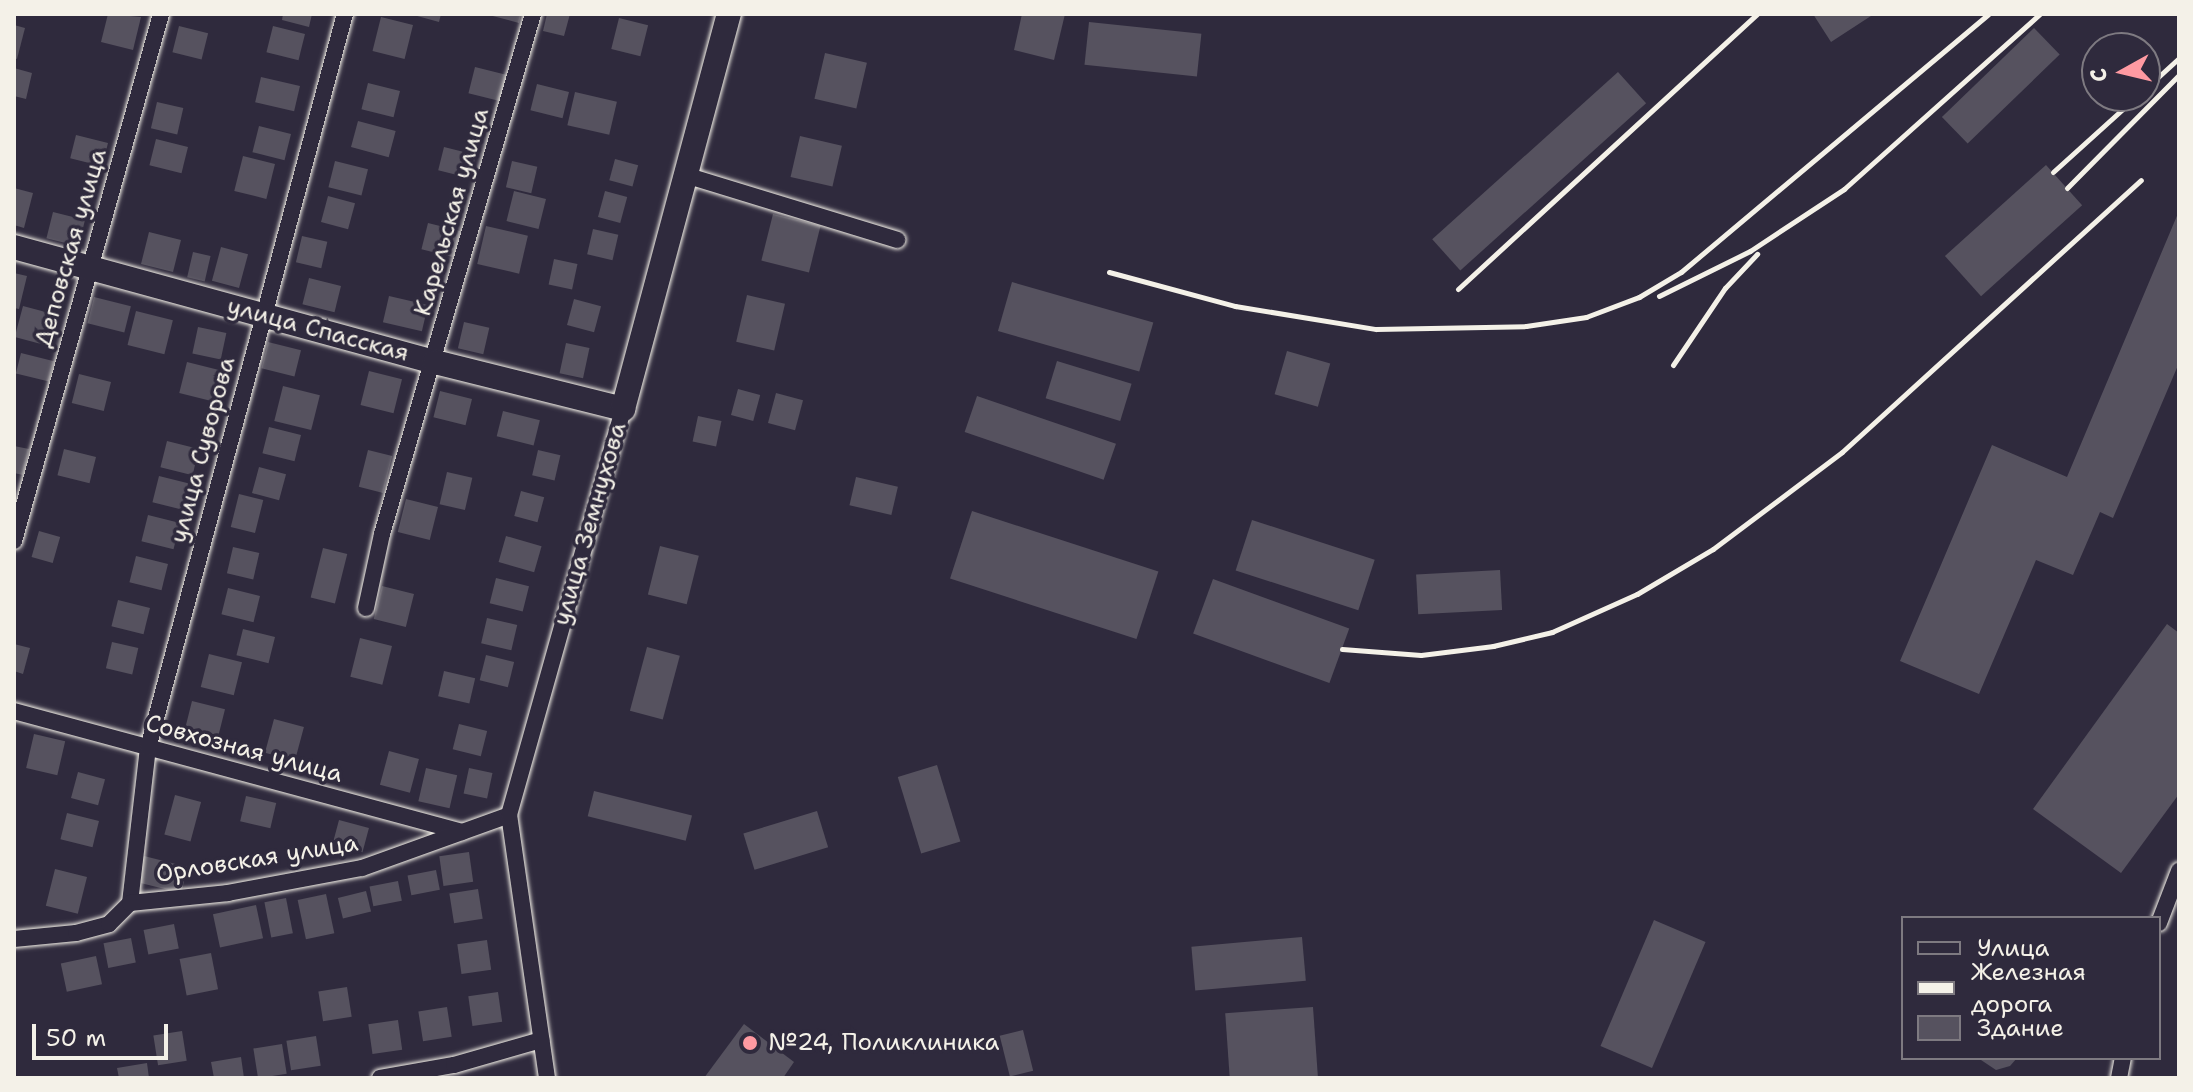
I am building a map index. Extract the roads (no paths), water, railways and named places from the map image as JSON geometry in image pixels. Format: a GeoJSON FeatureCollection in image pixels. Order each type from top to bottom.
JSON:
{"type":"FeatureCollection","features":[{"type":"Feature","properties":{"kind":"street","name":"Деповская улица"},"geometry":{"type":"LineString","coordinates":[[14,541],[161,14]]}},
{"type":"Feature","properties":{"kind":"street","name":"улица Суворова"},"geometry":{"type":"LineString","coordinates":[[130,903],[148,748],[345,14]]}},
{"type":"Feature","properties":{"kind":"street","name":"Карельская улица"},"geometry":{"type":"LineString","coordinates":[[366,608],[382,534],[435,362],[533,14]]}},
{"type":"Feature","properties":{"kind":"street","name":"улица Земнухова"},"geometry":{"type":"LineString","coordinates":[[547,1078],[509,815],[623,409],[729,14]]}},
{"type":"Feature","properties":{"kind":"street"},"geometry":{"type":"LineString","coordinates":[[685,175],[897,240]]}},
{"type":"Feature","properties":{"kind":"street","name":"улица Спасская"},"geometry":{"type":"LineString","coordinates":[[14,247],[435,362],[623,409]]}},
{"type":"Feature","properties":{"kind":"street","name":"Совхозная улица"},"geometry":{"type":"LineString","coordinates":[[14,711],[462,832]]}},
{"type":"Feature","properties":{"kind":"street","name":"Орловская улица"},"geometry":{"type":"LineString","coordinates":[[14,939],[76,933],[109,924],[130,903],[228,893],[362,868],[509,815]]}},
{"type":"Feature","properties":{"kind":"street"},"geometry":{"type":"LineString","coordinates":[[2161,918],[2179,871]]}},
{"type":"Feature","properties":{"kind":"street"},"geometry":{"type":"LineString","coordinates":[[380,1078],[454,1065],[541,1040]]}},
{"type":"Feature","properties":{"kind":"railway"},"geometry":{"type":"LineString","coordinates":[[1458,289],[1757,14]]}},
{"type":"Feature","properties":{"kind":"railway"},"geometry":{"type":"LineString","coordinates":[[1109,272],[1235,306],[1376,329],[1526,326],[1586,317],[1639,297],[1681,272],[1988,14]]}},
{"type":"Feature","properties":{"kind":"railway"},"geometry":{"type":"LineString","coordinates":[[1659,296],[1750,251],[1844,189],[2040,14]]}},
{"type":"Feature","properties":{"kind":"railway"},"geometry":{"type":"LineString","coordinates":[[2161,74],[2179,58]]}},
{"type":"Feature","properties":{"kind":"railway"},"geometry":{"type":"LineString","coordinates":[[2067,188],[2179,75]]}},
{"type":"Feature","properties":{"kind":"railway"},"geometry":{"type":"LineString","coordinates":[[2053,172],[2119,112]]}},
{"type":"Feature","properties":{"kind":"railway"},"geometry":{"type":"LineString","coordinates":[[1342,649],[1421,655],[1493,646],[1552,632],[1637,594],[1713,549],[1842,452],[2141,180]]}},
{"type":"Feature","properties":{"kind":"railway"},"geometry":{"type":"LineString","coordinates":[[1673,365],[1725,288],[1757,254]]}},
{"type":"Feature","properties":{"kind":"place","name":"№24, Поликлиника"},"geometry":{"type":"Point","coordinates":[750,1043]}}]}
